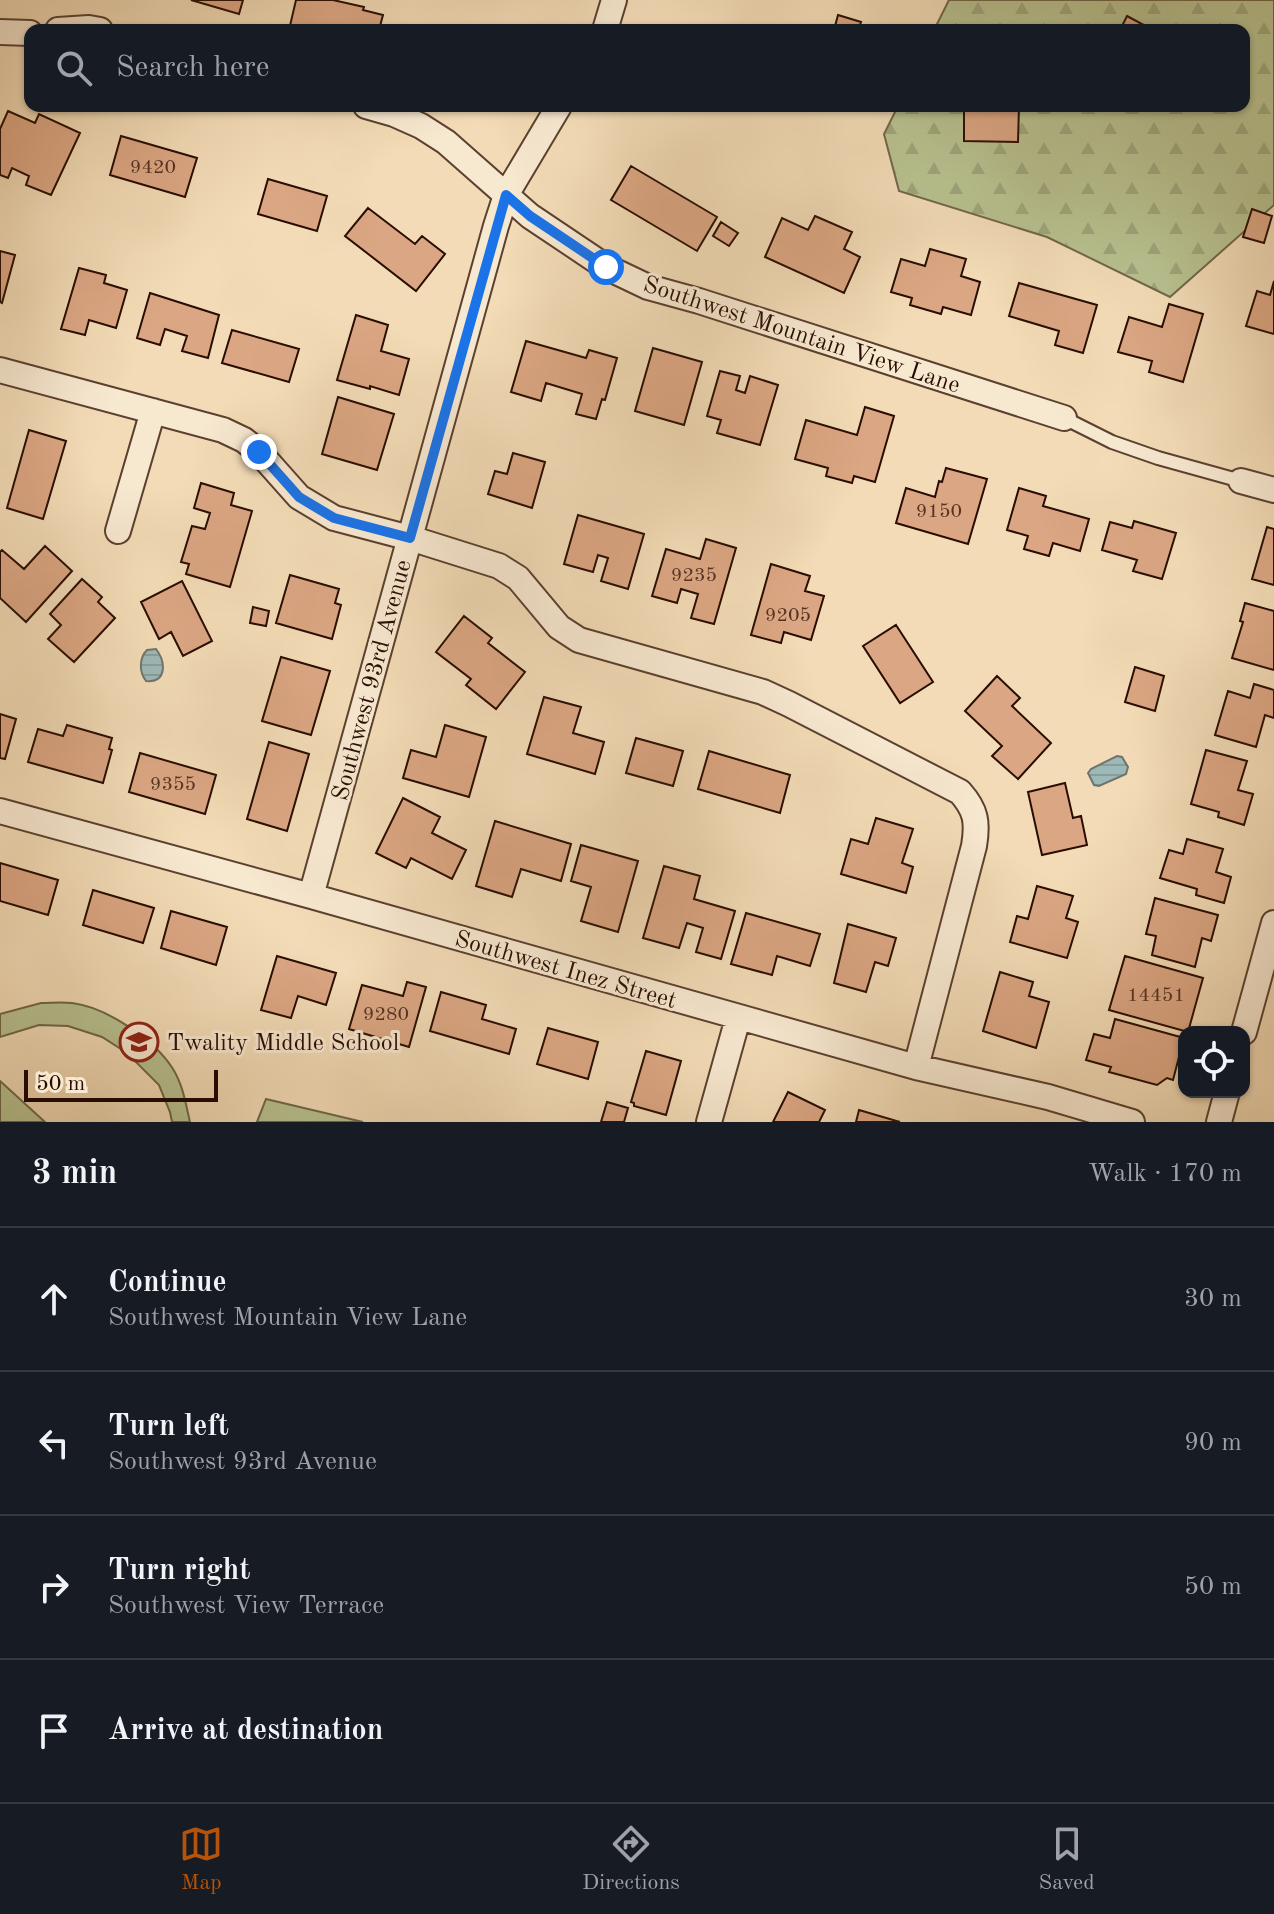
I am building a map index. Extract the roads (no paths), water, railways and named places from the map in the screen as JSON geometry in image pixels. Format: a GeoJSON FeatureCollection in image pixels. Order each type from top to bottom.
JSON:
{"type":"FeatureCollection","features":[{"type":"Feature","properties":{"kind":"street"},"geometry":{"type":"LineString","coordinates":[[607,24],[614,0]]}},
{"type":"Feature","properties":{"kind":"street"},"geometry":{"type":"LineString","coordinates":[[0,32],[24,33]]}},
{"type":"Feature","properties":{"kind":"street","name":"Southwest Mountain View Lane"},"geometry":{"type":"LineString","coordinates":[[387,112],[421,126],[446,142],[530,216],[606,267],[648,287],[1064,418]]}},
{"type":"Feature","properties":{"kind":"street","name":"Southwest 93rd Avenue"},"geometry":{"type":"LineString","coordinates":[[311,896],[506,195],[555,112]]}},
{"type":"Feature","properties":{"kind":"street"},"geometry":{"type":"LineString","coordinates":[[0,370],[223,430],[244,440],[259,452],[299,497],[334,518],[499,566],[518,578],[559,627],[579,640],[763,692],[960,792],[972,805],[976,832],[916,1067]]}},
{"type":"Feature","properties":{"kind":"street"},"geometry":{"type":"LineString","coordinates":[[118,531],[153,411]]}},
{"type":"Feature","properties":{"kind":"street","name":"Southwest Mountain View Lane"},"geometry":{"type":"LineString","coordinates":[[1241,481],[1274,490]]}},
{"type":"Feature","properties":{"kind":"street","name":"Southwest Inez Street"},"geometry":{"type":"LineString","coordinates":[[0,811],[916,1067],[1048,1097],[1132,1122]]}},
{"type":"Feature","properties":{"kind":"street"},"geometry":{"type":"LineString","coordinates":[[1246,1026],[1274,923]]}},
{"type":"Feature","properties":{"kind":"street"},"geometry":{"type":"LineString","coordinates":[[709,1122],[738,1018]]}},
{"type":"Feature","properties":{"kind":"street"},"geometry":{"type":"LineString","coordinates":[[1219,1122],[1225,1098]]}},
{"type":"Feature","properties":{"kind":"lane","name":"Southwest Mountain View Lane"},"geometry":{"type":"LineString","coordinates":[[1064,418],[1112,442],[1241,481]]}},
{"type":"Feature","properties":{"kind":"water"},"geometry":{"type":"Polygon","coordinates":[[[156,649],[163,671],[158,679],[146,681],[141,669],[142,657],[147,650],[156,649]]]}},
{"type":"Feature","properties":{"kind":"water"},"geometry":{"type":"Polygon","coordinates":[[[1117,756],[1122,757],[1128,767],[1126,774],[1099,786],[1094,785],[1088,773],[1091,769],[1117,756]]]}},
{"type":"Feature","properties":{"kind":"place","name":"Twality Middle School"},"geometry":{"type":"Point","coordinates":[139,1042]}}]}
